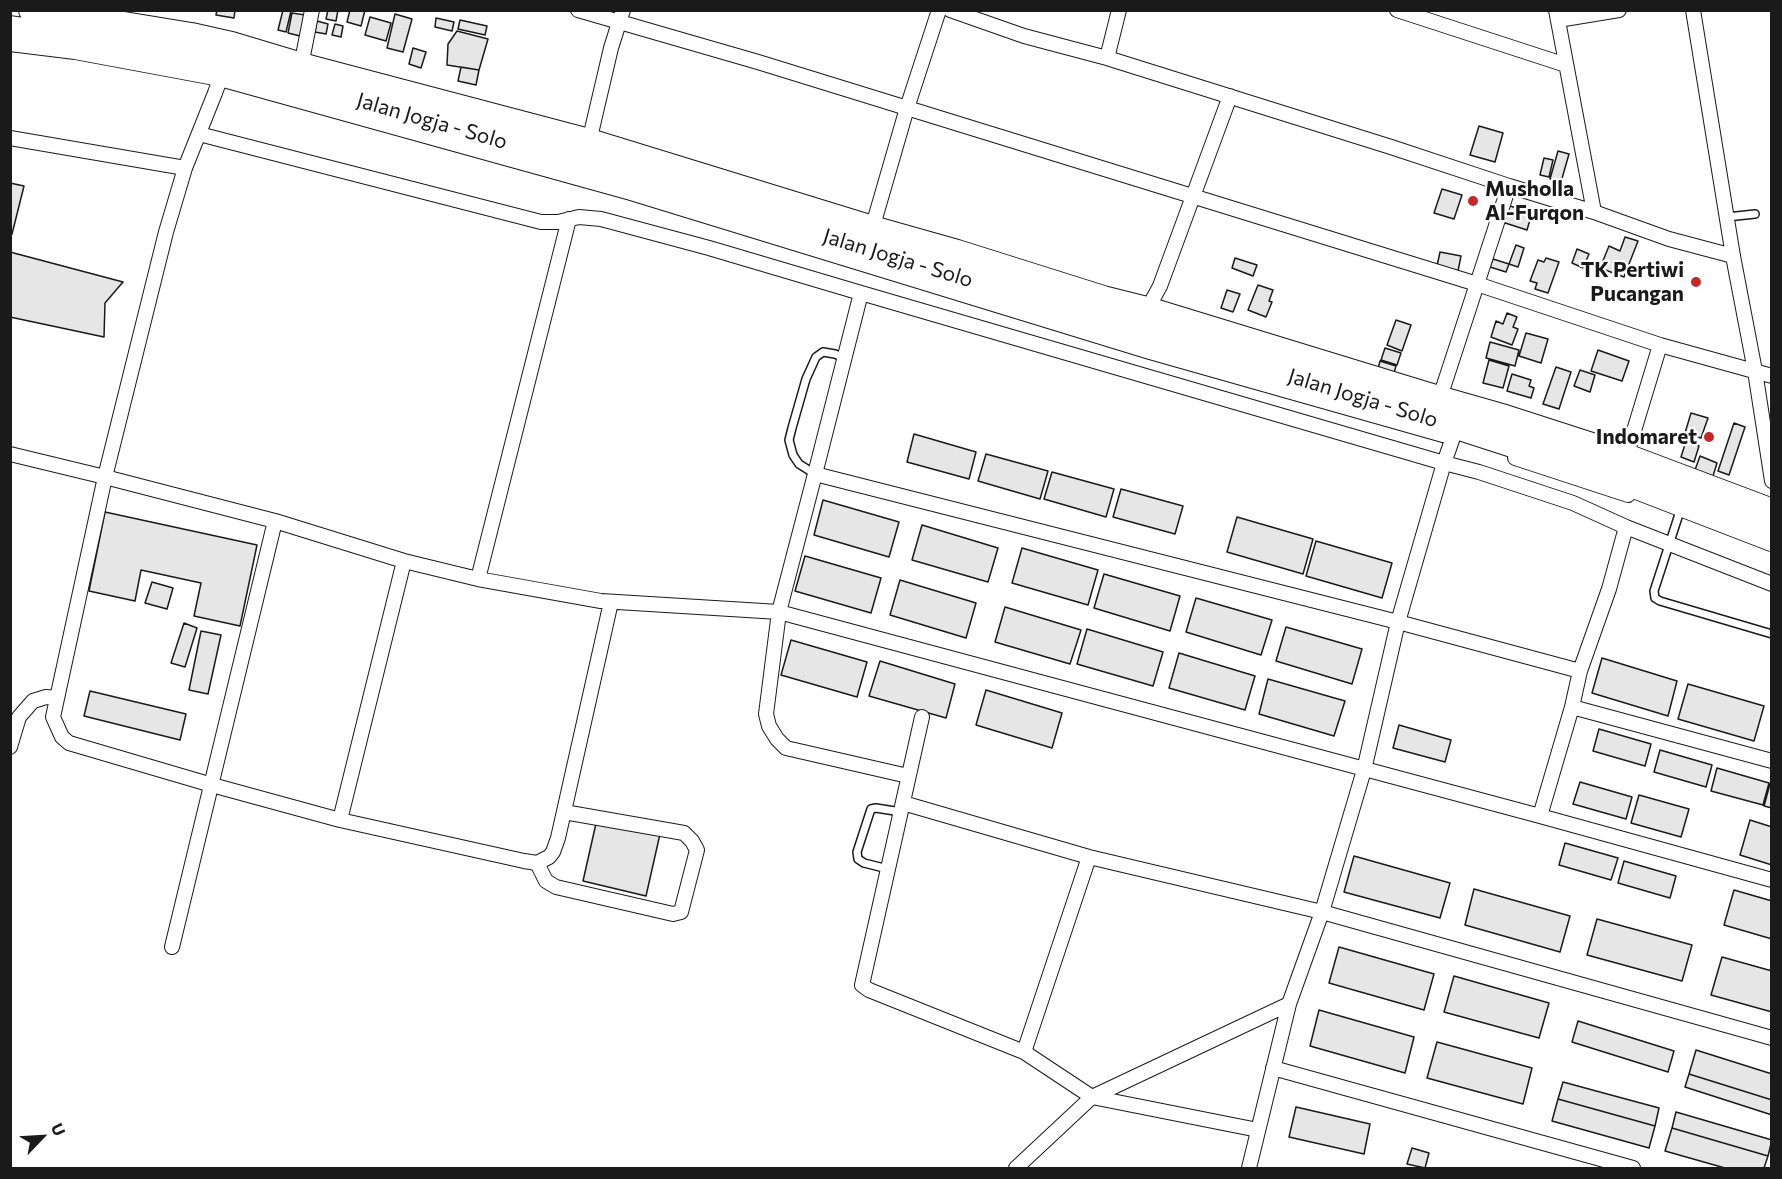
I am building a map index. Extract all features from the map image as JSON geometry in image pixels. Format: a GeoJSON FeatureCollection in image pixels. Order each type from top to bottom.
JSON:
{"type":"FeatureCollection","features":[{"type":"Feature","properties":{"kind":"highway","name":"Jalan Jogja - Solo"},"geometry":{"type":"LineString","coordinates":[[32,10],[76,14],[191,36],[226,62],[301,66],[587,163],[872,229],[957,253],[1438,399],[1458,423],[1611,476],[1681,507],[1771,531]]}},
{"type":"Feature","properties":{"kind":"highway","name":"Jalan Jogja - Solo"},"geometry":{"type":"LineString","coordinates":[[10,29],[226,62],[587,163],[1128,326],[1398,415],[1458,423],[1626,457],[1771,531]]}},
{"type":"Feature","properties":{"kind":"street"},"geometry":{"type":"LineString","coordinates":[[301,66],[312,10]]}},
{"type":"Feature","properties":{"kind":"street"},"geometry":{"type":"LineString","coordinates":[[578,10],[621,17],[758,62],[1477,284],[1660,345],[1772,376]]}},
{"type":"Feature","properties":{"kind":"street"},"geometry":{"type":"LineString","coordinates":[[872,229],[907,108],[939,10]]}},
{"type":"Feature","properties":{"kind":"street"},"geometry":{"type":"LineString","coordinates":[[950,10],[1024,36],[1107,58],[1391,147],[1594,212],[1669,239],[1733,256]]}},
{"type":"Feature","properties":{"kind":"street"},"geometry":{"type":"LineString","coordinates":[[1107,58],[1119,10]]}},
{"type":"Feature","properties":{"kind":"street"},"geometry":{"type":"LineString","coordinates":[[1397,10],[1566,65]]}},
{"type":"Feature","properties":{"kind":"street"},"geometry":{"type":"LineString","coordinates":[[1594,212],[1557,15],[1619,10]]}},
{"type":"Feature","properties":{"kind":"street"},"geometry":{"type":"LineString","coordinates":[[1694,10],[1772,481]]}},
{"type":"Feature","properties":{"kind":"street"},"geometry":{"type":"LineString","coordinates":[[587,163],[611,48],[621,17]]}},
{"type":"Feature","properties":{"kind":"street"},"geometry":{"type":"LineString","coordinates":[[10,44],[75,52],[226,62],[185,168],[166,232],[105,477],[53,717],[59,732],[69,743],[340,820],[537,863],[549,857],[553,852],[611,602]]}},
{"type":"Feature","properties":{"kind":"street"},"geometry":{"type":"LineString","coordinates":[[1147,310],[1160,286],[1230,96]]}},
{"type":"Feature","properties":{"kind":"street"},"geometry":{"type":"LineString","coordinates":[[200,134],[541,222],[558,222],[579,217],[601,219],[709,248],[1479,472],[1573,503],[1626,528],[1772,584]]}},
{"type":"Feature","properties":{"kind":"street"},"geometry":{"type":"LineString","coordinates":[[10,138],[185,168]]}},
{"type":"Feature","properties":{"kind":"street"},"geometry":{"type":"LineString","coordinates":[[1438,399],[1509,186]]}},
{"type":"Feature","properties":{"kind":"street"},"geometry":{"type":"LineString","coordinates":[[477,579],[569,219]]}},
{"type":"Feature","properties":{"kind":"street"},"geometry":{"type":"LineString","coordinates":[[861,293],[779,612],[766,714],[769,726],[786,748],[908,776]]}},
{"type":"Feature","properties":{"kind":"street"},"geometry":{"type":"LineString","coordinates":[[1626,457],[1660,345]]}},
{"type":"Feature","properties":{"kind":"street"},"geometry":{"type":"LineString","coordinates":[[1249,1168],[1289,1004],[1322,912],[1364,770],[1398,622],[1444,463],[1458,423]]}},
{"type":"Feature","properties":{"kind":"street"},"geometry":{"type":"LineString","coordinates":[[10,454],[275,521],[404,561],[477,579],[611,602],[779,612],[1772,880]]}},
{"type":"Feature","properties":{"kind":"street"},"geometry":{"type":"LineString","coordinates":[[815,474],[1398,622],[1580,671]]}},
{"type":"Feature","properties":{"kind":"street"},"geometry":{"type":"LineString","coordinates":[[172,947],[275,521]]}},
{"type":"Feature","properties":{"kind":"street"},"geometry":{"type":"LineString","coordinates":[[1540,816],[1572,707],[1580,671],[1609,589],[1626,528]]}},
{"type":"Feature","properties":{"kind":"street"},"geometry":{"type":"LineString","coordinates":[[340,820],[404,561]]}},
{"type":"Feature","properties":{"kind":"street"},"geometry":{"type":"LineString","coordinates":[[10,747],[19,717],[33,701],[46,696],[57,698]]}},
{"type":"Feature","properties":{"kind":"street"},"geometry":{"type":"LineString","coordinates":[[1572,707],[1772,761]]}},
{"type":"Feature","properties":{"kind":"street"},"geometry":{"type":"LineString","coordinates":[[922,717],[863,982],[865,988],[1024,1052],[1092,1097],[1258,1130]]}},
{"type":"Feature","properties":{"kind":"street"},"geometry":{"type":"LineString","coordinates":[[902,807],[1089,857],[1322,912],[1772,1038]]}},
{"type":"Feature","properties":{"kind":"street"},"geometry":{"type":"LineString","coordinates":[[537,863],[546,881],[555,887],[673,914],[681,912],[697,850],[684,833],[564,812]]}},
{"type":"Feature","properties":{"kind":"street"},"geometry":{"type":"LineString","coordinates":[[1024,1052],[1089,857]]}},
{"type":"Feature","properties":{"kind":"street"},"geometry":{"type":"LineString","coordinates":[[1016,1168],[1092,1097],[1289,1004]]}},
{"type":"Feature","properties":{"kind":"street"},"geometry":{"type":"LineString","coordinates":[[1274,1068],[1633,1168]]}},
{"type":"Feature","properties":{"kind":"lane"},"geometry":{"type":"LineString","coordinates":[[1727,217],[1755,214]]}},
{"type":"Feature","properties":{"kind":"lane"},"geometry":{"type":"LineString","coordinates":[[815,474],[799,464],[793,455],[789,440],[792,428],[806,380],[816,357],[823,352],[845,357]]}},
{"type":"Feature","properties":{"kind":"lane"},"geometry":{"type":"LineString","coordinates":[[1681,507],[1654,591],[1655,598],[1772,634]]}},
{"type":"Feature","properties":{"kind":"lane"},"geometry":{"type":"LineString","coordinates":[[888,869],[864,863],[858,859],[857,852],[871,809],[902,807]]}},
{"type":"Feature","properties":{"kind":"building"},"geometry":{"type":"Polygon","coordinates":[[[217,10],[235,10],[234,18],[216,15],[217,10]]]}},
{"type":"Feature","properties":{"kind":"building"},"geometry":{"type":"Polygon","coordinates":[[[283,10],[291,11],[286,32],[278,30],[283,10]]]}},
{"type":"Feature","properties":{"kind":"building"},"geometry":{"type":"Polygon","coordinates":[[[328,10],[338,10],[336,21],[326,19],[328,10]]]}},
{"type":"Feature","properties":{"kind":"building"},"geometry":{"type":"Polygon","coordinates":[[[350,10],[365,10],[361,26],[347,22],[350,10]]]}},
{"type":"Feature","properties":{"kind":"building"},"geometry":{"type":"Polygon","coordinates":[[[292,13],[305,15],[300,36],[288,33],[292,13]]]}},
{"type":"Feature","properties":{"kind":"building"},"geometry":{"type":"Polygon","coordinates":[[[395,14],[412,19],[403,52],[387,48],[395,14]]]}},
{"type":"Feature","properties":{"kind":"building"},"geometry":{"type":"Polygon","coordinates":[[[370,17],[391,23],[386,41],[365,35],[370,17]]]}},
{"type":"Feature","properties":{"kind":"building"},"geometry":{"type":"Polygon","coordinates":[[[436,18],[454,22],[452,31],[435,27],[436,18]]]}},
{"type":"Feature","properties":{"kind":"building"},"geometry":{"type":"Polygon","coordinates":[[[460,20],[487,26],[485,35],[458,29],[460,20]]]}},
{"type":"Feature","properties":{"kind":"building"},"geometry":{"type":"Polygon","coordinates":[[[317,21],[328,24],[326,34],[315,32],[317,21]]]}},
{"type":"Feature","properties":{"kind":"building"},"geometry":{"type":"Polygon","coordinates":[[[335,24],[343,26],[341,37],[332,35],[335,24]]]}},
{"type":"Feature","properties":{"kind":"building"},"geometry":{"type":"Polygon","coordinates":[[[457,31],[488,39],[479,70],[447,65],[448,44],[457,31]]]}},
{"type":"Feature","properties":{"kind":"building"},"geometry":{"type":"Polygon","coordinates":[[[413,48],[426,52],[421,68],[409,64],[413,48]]]}},
{"type":"Feature","properties":{"kind":"building"},"geometry":{"type":"Polygon","coordinates":[[[461,67],[479,70],[476,85],[458,81],[461,67]]]}},
{"type":"Feature","properties":{"kind":"building"},"geometry":{"type":"Polygon","coordinates":[[[1479,126],[1503,133],[1495,162],[1470,155],[1479,126]]]}},
{"type":"Feature","properties":{"kind":"building"},"geometry":{"type":"Polygon","coordinates":[[[1558,151],[1569,154],[1561,182],[1550,179],[1558,151]]]}},
{"type":"Feature","properties":{"kind":"building"},"geometry":{"type":"Polygon","coordinates":[[[1544,158],[1553,160],[1549,177],[1540,175],[1544,158]]]}},
{"type":"Feature","properties":{"kind":"building"},"geometry":{"type":"Polygon","coordinates":[[[10,183],[24,186],[12,234],[10,234],[10,183]]]}},
{"type":"Feature","properties":{"kind":"building"},"geometry":{"type":"Polygon","coordinates":[[[1442,189],[1462,195],[1454,219],[1434,213],[1442,189]]]}},
{"type":"Feature","properties":{"kind":"building"},"geometry":{"type":"Polygon","coordinates":[[[1507,205],[1532,213],[1527,230],[1502,222],[1507,205]]]}},
{"type":"Feature","properties":{"kind":"building"},"geometry":{"type":"Polygon","coordinates":[[[1625,237],[1638,241],[1624,277],[1600,268],[1609,246],[1620,251],[1625,237]]]}},
{"type":"Feature","properties":{"kind":"building"},"geometry":{"type":"Polygon","coordinates":[[[1516,245],[1524,248],[1518,267],[1509,264],[1516,245]]]}},
{"type":"Feature","properties":{"kind":"building"},"geometry":{"type":"Polygon","coordinates":[[[1577,249],[1589,254],[1583,268],[1572,263],[1577,249]]]}},
{"type":"Feature","properties":{"kind":"building"},"geometry":{"type":"Polygon","coordinates":[[[10,252],[123,282],[105,303],[104,337],[10,317],[10,252]]]}},
{"type":"Feature","properties":{"kind":"building"},"geometry":{"type":"Polygon","coordinates":[[[1440,252],[1461,256],[1458,271],[1437,266],[1440,252]]]}},
{"type":"Feature","properties":{"kind":"building"},"geometry":{"type":"Polygon","coordinates":[[[1235,258],[1257,265],[1253,276],[1232,268],[1235,258]]]}},
{"type":"Feature","properties":{"kind":"building"},"geometry":{"type":"Polygon","coordinates":[[[1546,258],[1559,262],[1548,293],[1535,289],[1537,283],[1530,281],[1538,260],[1544,262],[1546,258]]]}},
{"type":"Feature","properties":{"kind":"building"},"geometry":{"type":"Polygon","coordinates":[[[1493,259],[1509,264],[1506,272],[1490,267],[1493,259]]]}},
{"type":"Feature","properties":{"kind":"building"},"geometry":{"type":"Polygon","coordinates":[[[1258,285],[1273,290],[1269,301],[1272,302],[1266,317],[1248,310],[1258,285]]]}},
{"type":"Feature","properties":{"kind":"building"},"geometry":{"type":"Polygon","coordinates":[[[1227,290],[1240,294],[1233,312],[1221,308],[1227,290]]]}},
{"type":"Feature","properties":{"kind":"building"},"geometry":{"type":"Polygon","coordinates":[[[1507,313],[1517,317],[1513,327],[1518,329],[1512,345],[1491,337],[1496,321],[1503,324],[1507,313]]]}},
{"type":"Feature","properties":{"kind":"building"},"geometry":{"type":"Polygon","coordinates":[[[1396,320],[1411,325],[1402,351],[1387,345],[1396,320]]]}},
{"type":"Feature","properties":{"kind":"building"},"geometry":{"type":"Polygon","coordinates":[[[1526,333],[1548,339],[1541,363],[1519,356],[1526,333]]]}},
{"type":"Feature","properties":{"kind":"building"},"geometry":{"type":"Polygon","coordinates":[[[1490,342],[1519,350],[1515,366],[1486,358],[1490,342]]]}},
{"type":"Feature","properties":{"kind":"building"},"geometry":{"type":"Polygon","coordinates":[[[1385,348],[1401,353],[1397,365],[1381,360],[1385,348]]]}},
{"type":"Feature","properties":{"kind":"building"},"geometry":{"type":"Polygon","coordinates":[[[1598,350],[1629,361],[1622,381],[1591,371],[1598,350]]]}},
{"type":"Feature","properties":{"kind":"building"},"geometry":{"type":"Polygon","coordinates":[[[1489,360],[1509,366],[1503,388],[1483,383],[1489,360]]]}},
{"type":"Feature","properties":{"kind":"building"},"geometry":{"type":"Polygon","coordinates":[[[1380,361],[1396,366],[1394,373],[1378,369],[1380,361]]]}},
{"type":"Feature","properties":{"kind":"building"},"geometry":{"type":"Polygon","coordinates":[[[1556,367],[1571,372],[1559,409],[1543,404],[1556,367]]]}},
{"type":"Feature","properties":{"kind":"building"},"geometry":{"type":"Polygon","coordinates":[[[1580,370],[1595,375],[1590,392],[1574,386],[1580,370]]]}},
{"type":"Feature","properties":{"kind":"building"},"geometry":{"type":"Polygon","coordinates":[[[1512,374],[1531,380],[1529,386],[1534,388],[1531,398],[1507,391],[1512,374]]]}},
{"type":"Feature","properties":{"kind":"building"},"geometry":{"type":"Polygon","coordinates":[[[1691,413],[1708,418],[1701,438],[1685,433],[1691,413]]]}},
{"type":"Feature","properties":{"kind":"building"},"geometry":{"type":"Polygon","coordinates":[[[1734,423],[1745,427],[1729,475],[1718,471],[1734,423]]]}},
{"type":"Feature","properties":{"kind":"building"},"geometry":{"type":"Polygon","coordinates":[[[914,434],[976,452],[969,479],[907,462],[914,434]]]}},
{"type":"Feature","properties":{"kind":"building"},"geometry":{"type":"Polygon","coordinates":[[[1686,441],[1699,446],[1694,462],[1681,457],[1686,441]]]}},
{"type":"Feature","properties":{"kind":"building"},"geometry":{"type":"Polygon","coordinates":[[[986,454],[1048,471],[1040,499],[978,481],[986,454]]]}},
{"type":"Feature","properties":{"kind":"building"},"geometry":{"type":"Polygon","coordinates":[[[1700,456],[1717,463],[1713,476],[1695,470],[1700,456]]]}},
{"type":"Feature","properties":{"kind":"building"},"geometry":{"type":"Polygon","coordinates":[[[1052,472],[1114,489],[1106,517],[1044,499],[1052,472]]]}},
{"type":"Feature","properties":{"kind":"building"},"geometry":{"type":"Polygon","coordinates":[[[1121,489],[1183,506],[1175,534],[1113,517],[1121,489]]]}},
{"type":"Feature","properties":{"kind":"building"},"geometry":{"type":"Polygon","coordinates":[[[823,500],[899,522],[889,557],[814,535],[823,500]]]}},
{"type":"Feature","properties":{"kind":"building"},"geometry":{"type":"Polygon","coordinates":[[[105,512],[257,545],[240,626],[194,616],[201,583],[141,570],[135,601],[89,591],[105,512]]]}},
{"type":"Feature","properties":{"kind":"building"},"geometry":{"type":"Polygon","coordinates":[[[1237,517],[1313,539],[1303,574],[1227,552],[1237,517]]]}},
{"type":"Feature","properties":{"kind":"building"},"geometry":{"type":"Polygon","coordinates":[[[922,525],[998,548],[988,582],[912,560],[922,525]]]}},
{"type":"Feature","properties":{"kind":"building"},"geometry":{"type":"Polygon","coordinates":[[[1316,541],[1392,563],[1382,598],[1306,576],[1316,541]]]}},
{"type":"Feature","properties":{"kind":"building"},"geometry":{"type":"Polygon","coordinates":[[[1022,548],[1098,570],[1088,605],[1012,583],[1022,548]]]}},
{"type":"Feature","properties":{"kind":"building"},"geometry":{"type":"Polygon","coordinates":[[[805,556],[881,578],[871,613],[795,591],[805,556]]]}},
{"type":"Feature","properties":{"kind":"building"},"geometry":{"type":"Polygon","coordinates":[[[1104,574],[1180,596],[1170,631],[1094,608],[1104,574]]]}},
{"type":"Feature","properties":{"kind":"building"},"geometry":{"type":"Polygon","coordinates":[[[900,580],[976,603],[966,638],[890,615],[900,580]]]}},
{"type":"Feature","properties":{"kind":"building"},"geometry":{"type":"Polygon","coordinates":[[[152,582],[173,588],[167,609],[145,603],[152,582]]]}},
{"type":"Feature","properties":{"kind":"building"},"geometry":{"type":"Polygon","coordinates":[[[1196,598],[1272,620],[1261,655],[1186,632],[1196,598]]]}},
{"type":"Feature","properties":{"kind":"building"},"geometry":{"type":"Polygon","coordinates":[[[1005,607],[1081,630],[1070,664],[995,642],[1005,607]]]}},
{"type":"Feature","properties":{"kind":"building"},"geometry":{"type":"Polygon","coordinates":[[[184,623],[197,628],[185,667],[171,663],[184,623]]]}},
{"type":"Feature","properties":{"kind":"building"},"geometry":{"type":"Polygon","coordinates":[[[1286,627],[1362,649],[1352,684],[1276,661],[1286,627]]]}},
{"type":"Feature","properties":{"kind":"building"},"geometry":{"type":"Polygon","coordinates":[[[1087,629],[1163,652],[1153,686],[1077,664],[1087,629]]]}},
{"type":"Feature","properties":{"kind":"building"},"geometry":{"type":"Polygon","coordinates":[[[201,631],[221,635],[208,694],[189,690],[201,631]]]}},
{"type":"Feature","properties":{"kind":"building"},"geometry":{"type":"Polygon","coordinates":[[[791,640],[867,662],[857,697],[781,675],[791,640]]]}},
{"type":"Feature","properties":{"kind":"building"},"geometry":{"type":"Polygon","coordinates":[[[1179,653],[1255,676],[1245,710],[1169,688],[1179,653]]]}},
{"type":"Feature","properties":{"kind":"building"},"geometry":{"type":"Polygon","coordinates":[[[1602,658],[1677,681],[1668,716],[1592,693],[1602,658]]]}},
{"type":"Feature","properties":{"kind":"building"},"geometry":{"type":"Polygon","coordinates":[[[880,661],[955,684],[946,718],[869,696],[880,661]]]}},
{"type":"Feature","properties":{"kind":"building"},"geometry":{"type":"Polygon","coordinates":[[[1268,679],[1345,701],[1334,736],[1259,714],[1268,679]]]}},
{"type":"Feature","properties":{"kind":"building"},"geometry":{"type":"Polygon","coordinates":[[[1688,684],[1764,706],[1754,741],[1678,719],[1688,684]]]}},
{"type":"Feature","properties":{"kind":"building"},"geometry":{"type":"Polygon","coordinates":[[[986,690],[1062,713],[1052,748],[976,725],[986,690]]]}},
{"type":"Feature","properties":{"kind":"building"},"geometry":{"type":"Polygon","coordinates":[[[90,691],[186,714],[180,740],[84,716],[90,691]]]}},
{"type":"Feature","properties":{"kind":"building"},"geometry":{"type":"Polygon","coordinates":[[[1399,725],[1451,740],[1445,762],[1393,748],[1399,725]]]}},
{"type":"Feature","properties":{"kind":"building"},"geometry":{"type":"Polygon","coordinates":[[[1599,729],[1651,744],[1645,766],[1593,751],[1599,729]]]}},
{"type":"Feature","properties":{"kind":"building"},"geometry":{"type":"Polygon","coordinates":[[[1660,750],[1712,765],[1706,787],[1654,772],[1660,750]]]}},
{"type":"Feature","properties":{"kind":"building"},"geometry":{"type":"Polygon","coordinates":[[[1717,768],[1769,783],[1763,805],[1711,791],[1717,768]]]}},
{"type":"Feature","properties":{"kind":"building"},"geometry":{"type":"Polygon","coordinates":[[[1580,782],[1632,797],[1626,819],[1573,804],[1580,782]]]}},
{"type":"Feature","properties":{"kind":"building"},"geometry":{"type":"Polygon","coordinates":[[[1770,784],[1772,784],[1772,808],[1764,806],[1770,784]]]}},
{"type":"Feature","properties":{"kind":"building"},"geometry":{"type":"Polygon","coordinates":[[[1639,795],[1689,809],[1681,837],[1631,823],[1639,795]]]}},
{"type":"Feature","properties":{"kind":"building"},"geometry":{"type":"Polygon","coordinates":[[[597,819],[660,834],[646,896],[583,881],[597,819]]]}},
{"type":"Feature","properties":{"kind":"building"},"geometry":{"type":"Polygon","coordinates":[[[1750,820],[1772,827],[1772,865],[1740,855],[1750,820]]]}},
{"type":"Feature","properties":{"kind":"building"},"geometry":{"type":"Polygon","coordinates":[[[1565,843],[1618,858],[1611,880],[1559,865],[1565,843]]]}},
{"type":"Feature","properties":{"kind":"building"},"geometry":{"type":"Polygon","coordinates":[[[1354,856],[1450,883],[1440,918],[1344,892],[1354,856]]]}},
{"type":"Feature","properties":{"kind":"building"},"geometry":{"type":"Polygon","coordinates":[[[1624,861],[1676,876],[1670,898],[1618,883],[1624,861]]]}},
{"type":"Feature","properties":{"kind":"building"},"geometry":{"type":"Polygon","coordinates":[[[1474,889],[1570,916],[1560,952],[1465,925],[1474,889]]]}},
{"type":"Feature","properties":{"kind":"building"},"geometry":{"type":"Polygon","coordinates":[[[1734,890],[1772,901],[1772,939],[1724,925],[1734,890]]]}},
{"type":"Feature","properties":{"kind":"building"},"geometry":{"type":"Polygon","coordinates":[[[1597,919],[1692,945],[1682,981],[1587,955],[1597,919]]]}},
{"type":"Feature","properties":{"kind":"building"},"geometry":{"type":"Polygon","coordinates":[[[1339,947],[1434,974],[1424,1010],[1329,983],[1339,947]]]}},
{"type":"Feature","properties":{"kind":"building"},"geometry":{"type":"Polygon","coordinates":[[[1722,957],[1772,971],[1772,1012],[1711,995],[1722,957]]]}},
{"type":"Feature","properties":{"kind":"building"},"geometry":{"type":"Polygon","coordinates":[[[1454,976],[1549,1003],[1539,1038],[1444,1012],[1454,976]]]}},
{"type":"Feature","properties":{"kind":"building"},"geometry":{"type":"Polygon","coordinates":[[[1319,1010],[1414,1037],[1405,1073],[1310,1046],[1319,1010]]]}},
{"type":"Feature","properties":{"kind":"building"},"geometry":{"type":"Polygon","coordinates":[[[1578,1021],[1674,1051],[1668,1072],[1572,1042],[1578,1021]]]}},
{"type":"Feature","properties":{"kind":"building"},"geometry":{"type":"Polygon","coordinates":[[[1437,1042],[1532,1068],[1523,1104],[1427,1078],[1437,1042]]]}},
{"type":"Feature","properties":{"kind":"building"},"geometry":{"type":"Polygon","coordinates":[[[1696,1050],[1772,1074],[1772,1100],[1689,1074],[1696,1050]]]}},
{"type":"Feature","properties":{"kind":"building"},"geometry":{"type":"Polygon","coordinates":[[[1689,1074],[1772,1100],[1772,1115],[1685,1087],[1689,1074]]]}},
{"type":"Feature","properties":{"kind":"building"},"geometry":{"type":"Polygon","coordinates":[[[1563,1082],[1659,1108],[1655,1126],[1558,1099],[1563,1082]]]}},
{"type":"Feature","properties":{"kind":"building"},"geometry":{"type":"Polygon","coordinates":[[[1558,1099],[1655,1126],[1649,1148],[1552,1121],[1558,1099]]]}},
{"type":"Feature","properties":{"kind":"building"},"geometry":{"type":"Polygon","coordinates":[[[1296,1107],[1370,1124],[1364,1154],[1289,1137],[1296,1107]]]}},
{"type":"Feature","properties":{"kind":"building"},"geometry":{"type":"Polygon","coordinates":[[[1676,1112],[1772,1140],[1768,1156],[1672,1128],[1676,1112]]]}},
{"type":"Feature","properties":{"kind":"building"},"geometry":{"type":"Polygon","coordinates":[[[1672,1128],[1768,1156],[1764,1168],[1725,1168],[1665,1151],[1672,1128]]]}},
{"type":"Feature","properties":{"kind":"building"},"geometry":{"type":"Polygon","coordinates":[[[1412,1148],[1429,1153],[1425,1168],[1407,1164],[1412,1148]]]}},
{"type":"Feature","properties":{"kind":"place","name":"Musholla Al-Furqon"},"geometry":{"type":"Point","coordinates":[1473,201]}},
{"type":"Feature","properties":{"kind":"place","name":"TK Pertiwi Pucangan"},"geometry":{"type":"Point","coordinates":[1696,282]}},
{"type":"Feature","properties":{"kind":"place","name":"Indomaret"},"geometry":{"type":"Point","coordinates":[1709,437]}}]}
